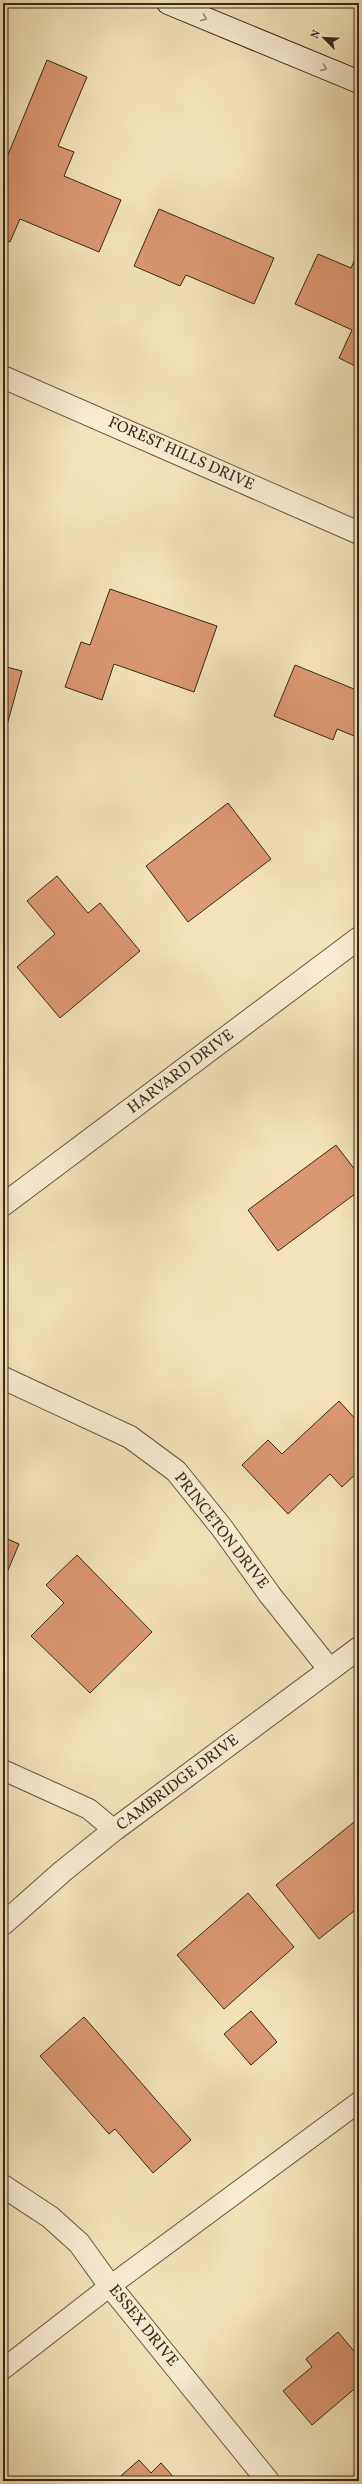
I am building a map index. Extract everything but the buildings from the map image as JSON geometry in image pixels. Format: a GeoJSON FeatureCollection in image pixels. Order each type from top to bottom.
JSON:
{"type":"FeatureCollection","features":[{"type":"Feature","properties":{"kind":"street"},"geometry":{"type":"LineString","coordinates":[[168,3],[359,82]]}},
{"type":"Feature","properties":{"kind":"street","name":"FOREST HILLS DRIVE"},"geometry":{"type":"LineString","coordinates":[[3,377],[359,533]]}},
{"type":"Feature","properties":{"kind":"street","name":"HARVARD DRIVE"},"geometry":{"type":"LineString","coordinates":[[3,1205],[359,938]]}},
{"type":"Feature","properties":{"kind":"street","name":"PRINCETON DRIVE"},"geometry":{"type":"LineString","coordinates":[[3,1378],[130,1437],[176,1471],[222,1528],[270,1595],[330,1670]]}},
{"type":"Feature","properties":{"kind":"street","name":"CAMBRIDGE DRIVE"},"geometry":{"type":"LineString","coordinates":[[3,1924],[63,1871],[114,1830],[359,1648]]}},
{"type":"Feature","properties":{"kind":"street","name":"ESSEX DRIVE"},"geometry":{"type":"LineString","coordinates":[[3,2186],[50,2217],[79,2243],[110,2286],[268,2481]]}},
{"type":"Feature","properties":{"kind":"lane"},"geometry":{"type":"LineString","coordinates":[[3,1770],[89,1809],[114,1830]]}},
{"type":"Feature","properties":{"kind":"lane"},"geometry":{"type":"LineString","coordinates":[[3,2369],[110,2286],[359,2102]]}}]}
